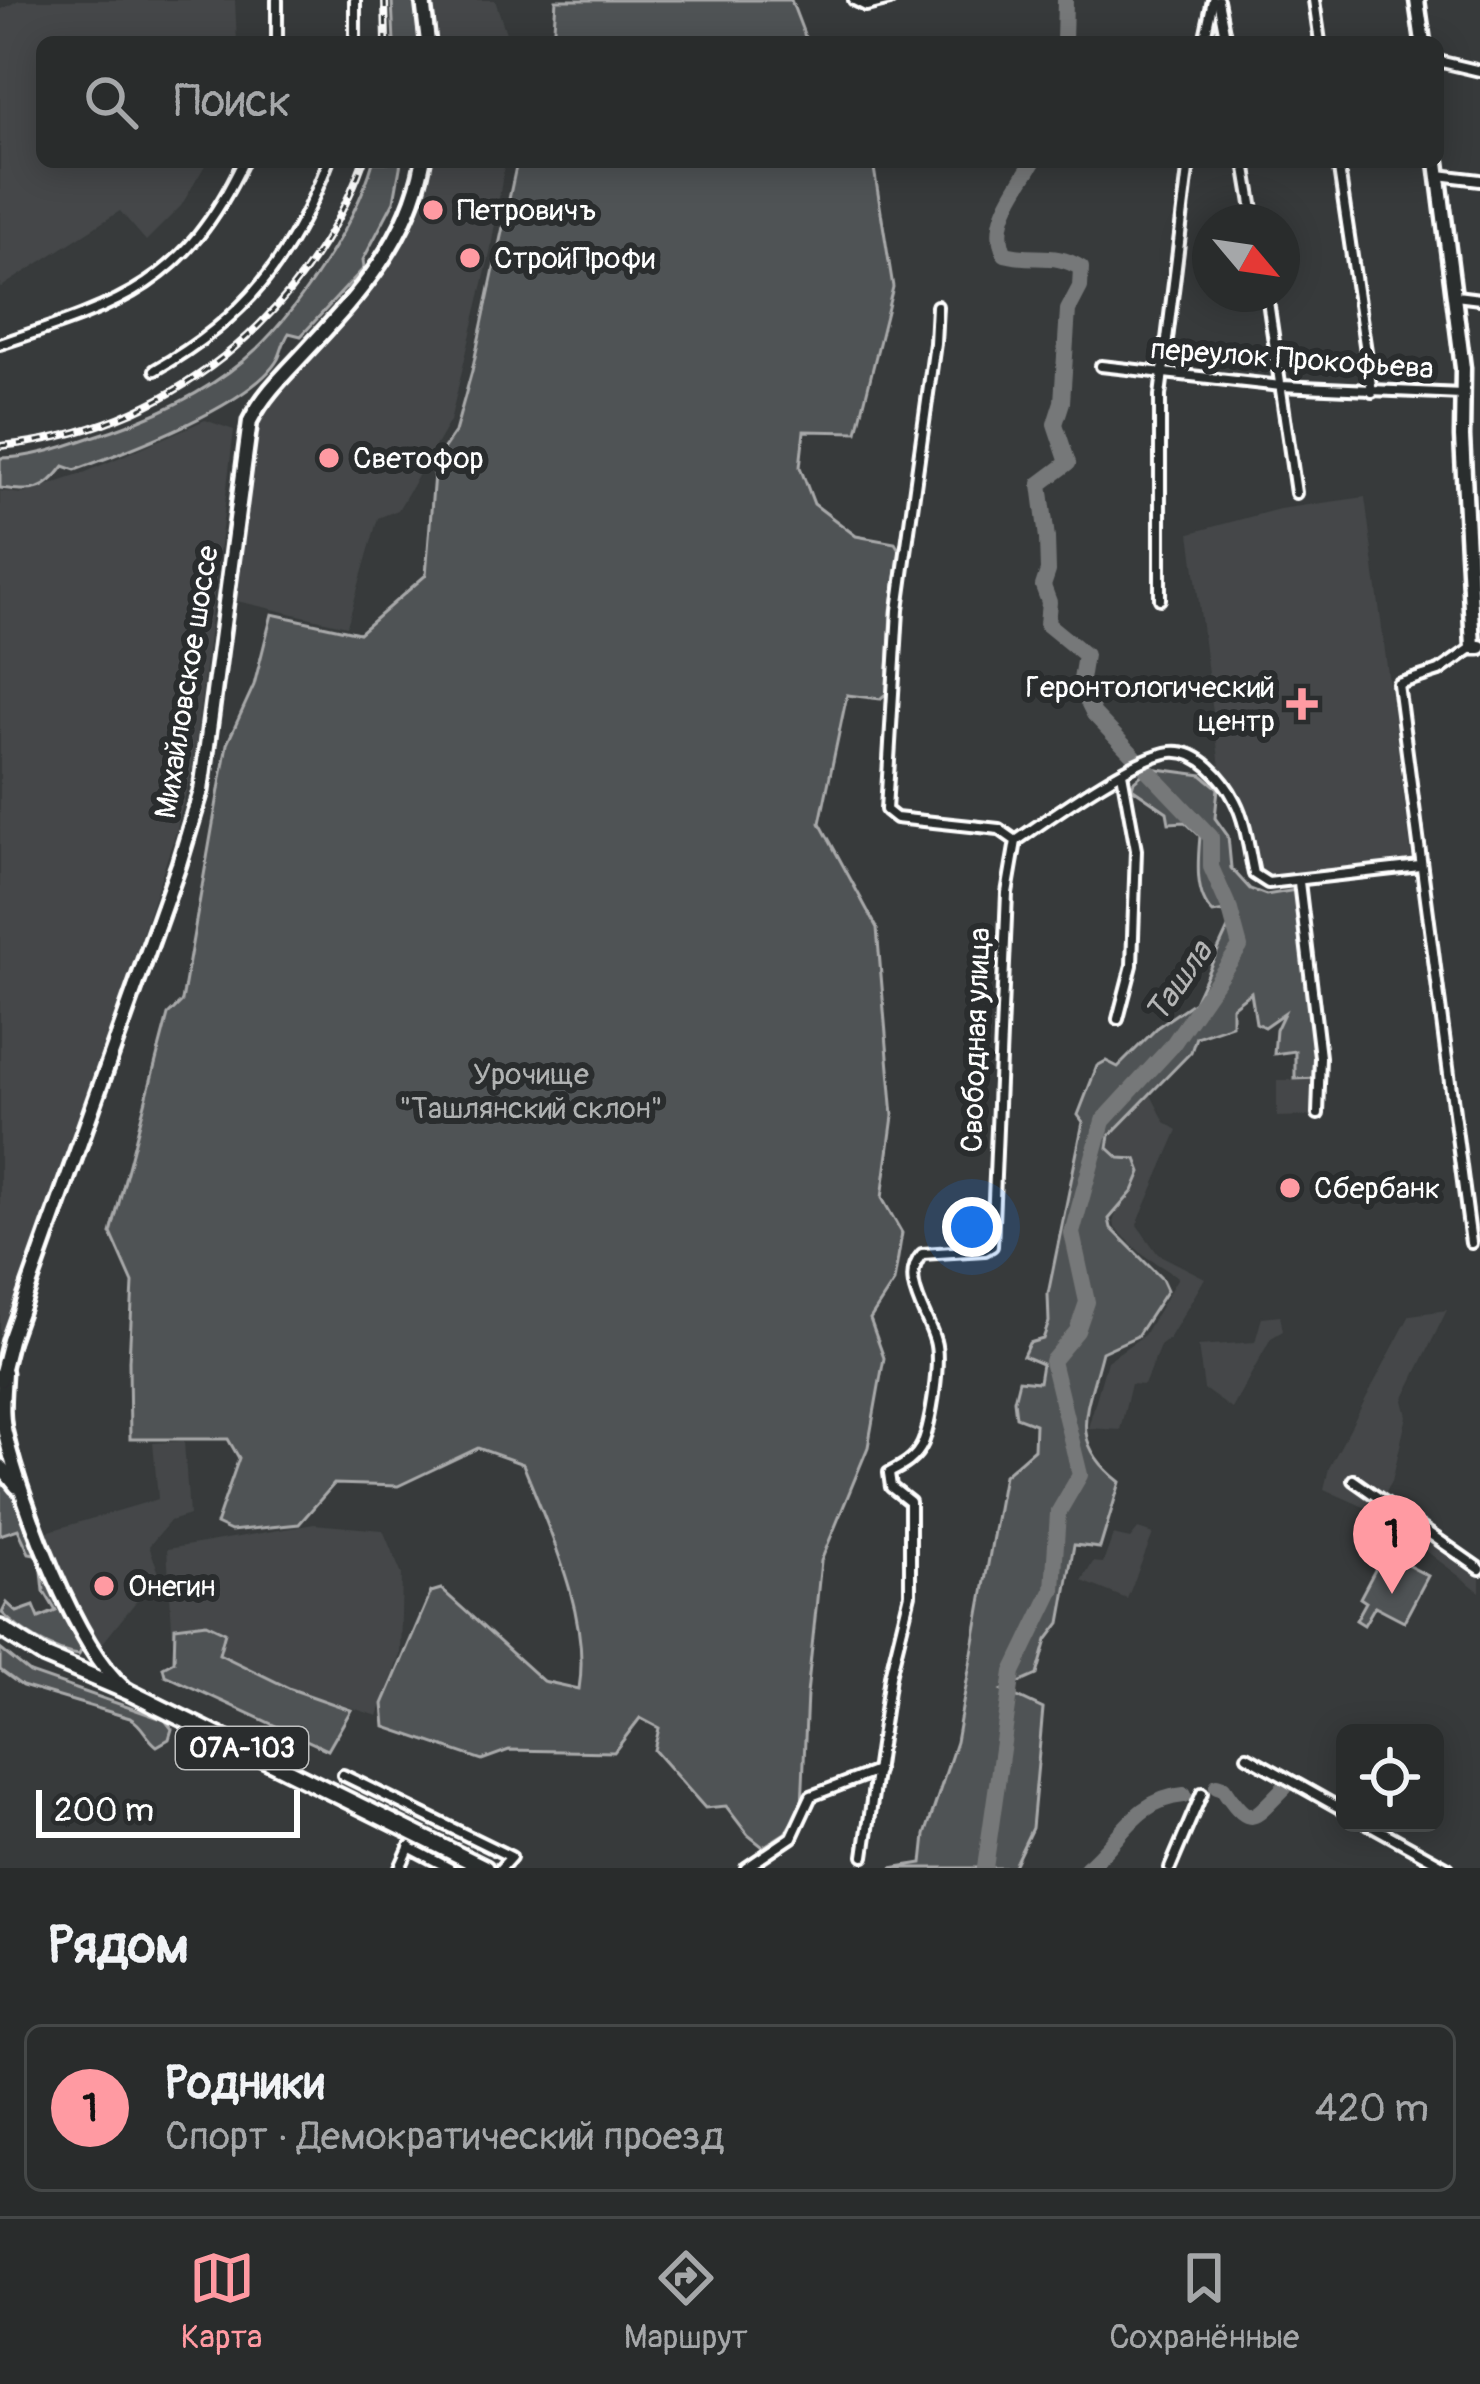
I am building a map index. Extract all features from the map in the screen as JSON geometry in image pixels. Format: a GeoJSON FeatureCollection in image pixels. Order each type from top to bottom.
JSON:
{"type":"FeatureCollection","features":[{"type":"Feature","properties":{"kind":"main road"},"geometry":{"type":"LineString","coordinates":[[423,0],[427,36]]}},
{"type":"Feature","properties":{"kind":"main road"},"geometry":{"type":"LineString","coordinates":[[1417,0],[1422,36]]}},
{"type":"Feature","properties":{"kind":"main road","name":"Михайловское шоссе"},"geometry":{"type":"LineString","coordinates":[[0,1380],[201,791],[250,421],[272,388],[377,270],[410,210],[421,168]]}},
{"type":"Feature","properties":{"kind":"main road"},"geometry":{"type":"LineString","coordinates":[[1438,169],[1464,394],[1462,436],[1476,647]]}},
{"type":"Feature","properties":{"kind":"main road","name":"переулок Прокофьева"},"geometry":{"type":"LineString","coordinates":[[1464,394],[1480,398]]}},
{"type":"Feature","properties":{"kind":"main road"},"geometry":{"type":"LineString","coordinates":[[5,1359],[6,1438],[32,1514],[76,1624],[101,1666],[129,1691]]}},
{"type":"Feature","properties":{"kind":"main road"},"geometry":{"type":"LineString","coordinates":[[0,1466],[32,1514]]}},
{"type":"Feature","properties":{"kind":"main road","name":"07А-103"},"geometry":{"type":"LineString","coordinates":[[0,1628],[44,1656],[129,1691],[412,1840],[485,1868]]}},
{"type":"Feature","properties":{"kind":"street"},"geometry":{"type":"LineString","coordinates":[[277,0],[278,36]]}},
{"type":"Feature","properties":{"kind":"street"},"geometry":{"type":"LineString","coordinates":[[355,0],[355,36]]}},
{"type":"Feature","properties":{"kind":"street"},"geometry":{"type":"LineString","coordinates":[[854,0],[866,6],[890,0]]}},
{"type":"Feature","properties":{"kind":"street"},"geometry":{"type":"LineString","coordinates":[[1206,36],[1216,0]]}},
{"type":"Feature","properties":{"kind":"street"},"geometry":{"type":"LineString","coordinates":[[1216,0],[1225,36]]}},
{"type":"Feature","properties":{"kind":"street"},"geometry":{"type":"LineString","coordinates":[[1314,0],[1319,36]]}},
{"type":"Feature","properties":{"kind":"street"},"geometry":{"type":"LineString","coordinates":[[1444,63],[1480,71]]}},
{"type":"Feature","properties":{"kind":"street"},"geometry":{"type":"LineString","coordinates":[[0,344],[130,295],[181,258],[220,210],[240,168]]}},
{"type":"Feature","properties":{"kind":"street"},"geometry":{"type":"LineString","coordinates":[[155,370],[200,344],[244,307],[287,247],[325,168]]}},
{"type":"Feature","properties":{"kind":"street"},"geometry":{"type":"LineString","coordinates":[[1160,599],[1157,540],[1163,376],[1188,168]]}},
{"type":"Feature","properties":{"kind":"street"},"geometry":{"type":"LineString","coordinates":[[1247,168],[1252,204]]}},
{"type":"Feature","properties":{"kind":"street"},"geometry":{"type":"LineString","coordinates":[[1339,168],[1372,392]]}},
{"type":"Feature","properties":{"kind":"street"},"geometry":{"type":"LineString","coordinates":[[1438,169],[1480,181]]}},
{"type":"Feature","properties":{"kind":"street"},"geometry":{"type":"LineString","coordinates":[[1454,296],[1480,299]]}},
{"type":"Feature","properties":{"kind":"street"},"geometry":{"type":"LineString","coordinates":[[937,306],[898,610],[886,810],[896,818],[999,829],[1016,842],[1122,773],[1172,752],[1218,772],[1237,804],[1254,874],[1268,884],[1420,866]]}},
{"type":"Feature","properties":{"kind":"street"},"geometry":{"type":"LineString","coordinates":[[1270,312],[1296,494]]}},
{"type":"Feature","properties":{"kind":"street","name":"переулок Прокофьева"},"geometry":{"type":"LineString","coordinates":[[1101,366],[1281,386],[1464,394]]}},
{"type":"Feature","properties":{"kind":"street"},"geometry":{"type":"LineString","coordinates":[[1471,1243],[1398,684],[1439,671],[1476,647]]}},
{"type":"Feature","properties":{"kind":"street"},"geometry":{"type":"LineString","coordinates":[[1118,1019],[1132,965],[1136,850],[1122,773]]}},
{"type":"Feature","properties":{"kind":"street","name":"Свободная улица"},"geometry":{"type":"LineString","coordinates":[[864,1856],[890,1676],[910,1594],[910,1502],[891,1487],[889,1474],[909,1463],[922,1443],[937,1369],[937,1344],[914,1293],[915,1262],[922,1253],[992,1246],[1007,893],[1016,842]]}},
{"type":"Feature","properties":{"kind":"street"},"geometry":{"type":"LineString","coordinates":[[1299,883],[1320,1058],[1318,1114]]}},
{"type":"Feature","properties":{"kind":"street"},"geometry":{"type":"LineString","coordinates":[[1353,1480],[1480,1569]]}},
{"type":"Feature","properties":{"kind":"street"},"geometry":{"type":"LineString","coordinates":[[1247,1756],[1336,1805]]}},
{"type":"Feature","properties":{"kind":"street"},"geometry":{"type":"LineString","coordinates":[[746,1868],[792,1837],[812,1796],[877,1772]]}},
{"type":"Feature","properties":{"kind":"street"},"geometry":{"type":"LineString","coordinates":[[343,1775],[511,1857],[501,1868]]}},
{"type":"Feature","properties":{"kind":"street"},"geometry":{"type":"LineString","coordinates":[[1170,1868],[1202,1793]]}},
{"type":"Feature","properties":{"kind":"street"},"geometry":{"type":"LineString","coordinates":[[1383,1832],[1448,1868]]}},
{"type":"Feature","properties":{"kind":"street"},"geometry":{"type":"LineString","coordinates":[[400,1868],[412,1840],[449,1868]]}},
{"type":"Feature","properties":{"kind":"shaded area"},"geometry":{"type":"Polygon","coordinates":[[[19,0],[235,0],[237,36],[36,36],[36,168],[203,168],[181,206],[146,241],[120,211],[0,288],[0,10],[19,0]]]}},
{"type":"Feature","properties":{"kind":"shaded area"},"geometry":{"type":"Polygon","coordinates":[[[429,0],[495,0],[507,36],[433,36],[429,0]]]}},
{"type":"Feature","properties":{"kind":"shaded area"},"geometry":{"type":"Polygon","coordinates":[[[429,168],[504,168],[490,254],[450,421],[398,510],[378,518],[347,626],[232,600],[252,428],[271,395],[364,295],[418,217],[429,168]]]}},
{"type":"Feature","properties":{"kind":"shaded area"},"geometry":{"type":"Polygon","coordinates":[[[205,420],[234,430],[193,767],[176,832],[0,1363],[0,491],[22,494],[79,475],[205,420]]]}},
{"type":"Feature","properties":{"kind":"shaded area","name":"Геронтологический центр"},"geometry":{"type":"Polygon","coordinates":[[[1365,497],[1412,860],[1270,879],[1261,875],[1242,802],[1220,767],[1190,533],[1279,509],[1365,497]]]}},
{"type":"Feature","properties":{"kind":"shaded area"},"geometry":{"type":"Polygon","coordinates":[[[1277,1080],[1315,1080],[1315,1116],[1277,1117],[1277,1080]]]}},
{"type":"Feature","properties":{"kind":"shaded area"},"geometry":{"type":"Polygon","coordinates":[[[1150,1093],[1165,1122],[1178,1130],[1137,1225],[1158,1254],[1205,1278],[1169,1339],[1160,1346],[1144,1385],[1131,1384],[1120,1430],[1088,1428],[1107,1361],[1144,1335],[1178,1277],[1143,1255],[1115,1228],[1114,1219],[1135,1168],[1104,1149],[1110,1135],[1150,1093]]]}},
{"type":"Feature","properties":{"kind":"shaded area"},"geometry":{"type":"Polygon","coordinates":[[[1447,1310],[1403,1400],[1407,1416],[1392,1481],[1380,1503],[1480,1576],[1480,1592],[1375,1512],[1324,1489],[1329,1468],[1410,1315],[1447,1310]]]}},
{"type":"Feature","properties":{"kind":"shaded area"},"geometry":{"type":"Polygon","coordinates":[[[1280,1315],[1283,1331],[1271,1338],[1232,1409],[1204,1389],[1198,1346],[1255,1342],[1262,1317],[1280,1315]]]}},
{"type":"Feature","properties":{"kind":"shaded area"},"geometry":{"type":"Polygon","coordinates":[[[184,1441],[189,1515],[170,1521],[149,1546],[159,1573],[102,1644],[86,1624],[46,1532],[158,1499],[153,1443],[184,1441]]]}},
{"type":"Feature","properties":{"kind":"shaded area"},"geometry":{"type":"Polygon","coordinates":[[[314,1524],[383,1530],[402,1575],[400,1655],[378,1716],[291,1689],[219,1653],[173,1643],[167,1549],[314,1524]]]}},
{"type":"Feature","properties":{"kind":"shaded area"},"geometry":{"type":"Polygon","coordinates":[[[1138,1529],[1153,1534],[1127,1599],[1082,1581],[1093,1562],[1103,1563],[1113,1535],[1130,1539],[1138,1529]]]}},
{"type":"Feature","properties":{"kind":"green space"},"geometry":{"type":"Polygon","coordinates":[[[392,0],[415,0],[420,36],[394,36],[392,0]]]}},
{"type":"Feature","properties":{"kind":"green space"},"geometry":{"type":"Polygon","coordinates":[[[556,0],[791,0],[805,36],[553,36],[556,0]]]}},
{"type":"Feature","properties":{"kind":"green space"},"geometry":{"type":"Polygon","coordinates":[[[371,168],[400,168],[394,201],[363,260],[364,268],[301,336],[289,333],[264,376],[216,410],[75,470],[64,466],[37,489],[0,488],[0,458],[56,449],[150,416],[209,386],[244,360],[283,320],[321,268],[371,168]]]}},
{"type":"Feature","properties":{"kind":"green space","name":"Урочище \"Ташлянский склон\""},"geometry":{"type":"Polygon","coordinates":[[[516,168],[874,168],[893,287],[857,432],[804,431],[800,467],[814,504],[856,536],[895,543],[900,551],[887,693],[880,699],[847,695],[820,823],[877,928],[893,1116],[882,1198],[902,1233],[894,1282],[870,1319],[884,1358],[868,1447],[821,1561],[807,1694],[802,1807],[785,1833],[763,1847],[726,1806],[705,1808],[654,1750],[659,1728],[640,1718],[614,1752],[509,1750],[482,1760],[385,1727],[383,1704],[431,1592],[441,1589],[543,1681],[579,1689],[581,1661],[573,1604],[523,1464],[478,1448],[398,1486],[334,1484],[299,1524],[231,1531],[216,1524],[239,1458],[228,1439],[130,1439],[133,1283],[111,1233],[168,1015],[182,1001],[227,744],[254,685],[272,614],[359,633],[426,575],[435,461],[455,432],[516,168]]]}},
{"type":"Feature","properties":{"kind":"green space"},"geometry":{"type":"Polygon","coordinates":[[[1150,768],[1202,775],[1218,788],[1215,818],[1228,836],[1231,868],[1250,889],[1266,895],[1296,890],[1318,1078],[1295,1079],[1295,1051],[1274,1054],[1276,1030],[1284,1013],[1264,1027],[1256,1023],[1251,992],[1232,1007],[1232,1025],[1196,1037],[1191,1052],[1110,1135],[1108,1148],[1119,1158],[1136,1159],[1141,1172],[1133,1191],[1109,1219],[1111,1228],[1162,1279],[1167,1290],[1137,1336],[1102,1352],[1087,1407],[1087,1437],[1103,1467],[1120,1482],[1100,1548],[1074,1545],[1060,1623],[1047,1640],[1037,1675],[1003,1690],[1043,1709],[1032,1828],[1013,1868],[891,1868],[922,1863],[925,1835],[956,1742],[1004,1475],[1034,1449],[1035,1424],[1016,1417],[1014,1400],[1019,1380],[1039,1382],[1042,1364],[1023,1356],[1029,1343],[1043,1339],[1049,1322],[1048,1294],[1083,1122],[1078,1115],[1097,1066],[1106,1061],[1118,1067],[1159,1026],[1194,1002],[1229,926],[1225,911],[1213,913],[1203,897],[1200,836],[1185,822],[1169,823],[1167,812],[1132,788],[1150,768]]]}},
{"type":"Feature","properties":{"kind":"green space"},"geometry":{"type":"Polygon","coordinates":[[[0,1473],[10,1480],[39,1547],[35,1554],[29,1553],[18,1529],[0,1535],[0,1473]]]}},
{"type":"Feature","properties":{"kind":"green space"},"geometry":{"type":"Polygon","coordinates":[[[1384,1553],[1428,1576],[1404,1621],[1375,1606],[1364,1625],[1356,1620],[1366,1602],[1360,1598],[1384,1553]]]}},
{"type":"Feature","properties":{"kind":"green space"},"geometry":{"type":"Polygon","coordinates":[[[42,1571],[48,1571],[82,1649],[79,1655],[38,1640],[2,1613],[7,1603],[17,1612],[34,1606],[39,1618],[56,1611],[44,1591],[42,1571]]]}},
{"type":"Feature","properties":{"kind":"green space"},"geometry":{"type":"Polygon","coordinates":[[[206,1623],[225,1632],[219,1654],[291,1689],[351,1710],[328,1750],[165,1675],[163,1667],[174,1661],[175,1627],[206,1623]]]}},
{"type":"Feature","properties":{"kind":"green space"},"geometry":{"type":"Polygon","coordinates":[[[0,1649],[30,1673],[165,1720],[172,1729],[169,1739],[157,1746],[130,1718],[22,1686],[0,1670],[0,1649]]]}},
{"type":"Feature","properties":{"kind":"waterway","name":"Ташла"},"geometry":{"type":"LineString","coordinates":[[1064,36],[1065,0]]}},
{"type":"Feature","properties":{"kind":"waterway","name":"Ташла"},"geometry":{"type":"LineString","coordinates":[[985,1868],[1013,1672],[1053,1589],[1058,1513],[1080,1475],[1052,1361],[1077,1331],[1087,1302],[1072,1233],[1103,1121],[1171,1047],[1240,947],[1211,867],[1211,837],[1094,714],[1080,686],[1085,655],[1047,624],[1049,602],[1043,586],[1048,571],[1047,538],[1040,484],[1068,463],[1055,424],[1062,402],[1068,310],[1080,287],[1081,268],[1062,260],[1005,254],[1000,230],[1003,218],[1029,168]]}},
{"type":"Feature","properties":{"kind":"waterway"},"geometry":{"type":"LineString","coordinates":[[1217,1786],[1240,1811],[1253,1816],[1285,1787]]}},
{"type":"Feature","properties":{"kind":"waterway"},"geometry":{"type":"LineString","coordinates":[[1087,1868],[1141,1812],[1184,1795]]}},
{"type":"Feature","properties":{"kind":"railway"},"geometry":{"type":"LineString","coordinates":[[385,0],[386,36]]}},
{"type":"Feature","properties":{"kind":"railway"},"geometry":{"type":"LineString","coordinates":[[0,446],[61,436],[119,417],[173,391],[223,357],[267,317],[305,270],[338,219],[360,168]]}},
{"type":"Feature","properties":{"kind":"place","name":"Петровичъ"},"geometry":{"type":"Point","coordinates":[433,210]}},
{"type":"Feature","properties":{"kind":"place","name":"СтройПрофи"},"geometry":{"type":"Point","coordinates":[470,258]}},
{"type":"Feature","properties":{"kind":"place","name":"Светофор"},"geometry":{"type":"Point","coordinates":[329,458]}},
{"type":"Feature","properties":{"kind":"place","name":"Геронтологический центр"},"geometry":{"type":"Point","coordinates":[1302,704]}},
{"type":"Feature","properties":{"kind":"place","name":"Сбербанк"},"geometry":{"type":"Point","coordinates":[1290,1188]}},
{"type":"Feature","properties":{"kind":"place","name":"Онегин"},"geometry":{"type":"Point","coordinates":[104,1586]}},
{"type":"Feature","properties":{"kind":"place","name":"Родники"},"geometry":{"type":"Point","coordinates":[1392,1594]}}]}
